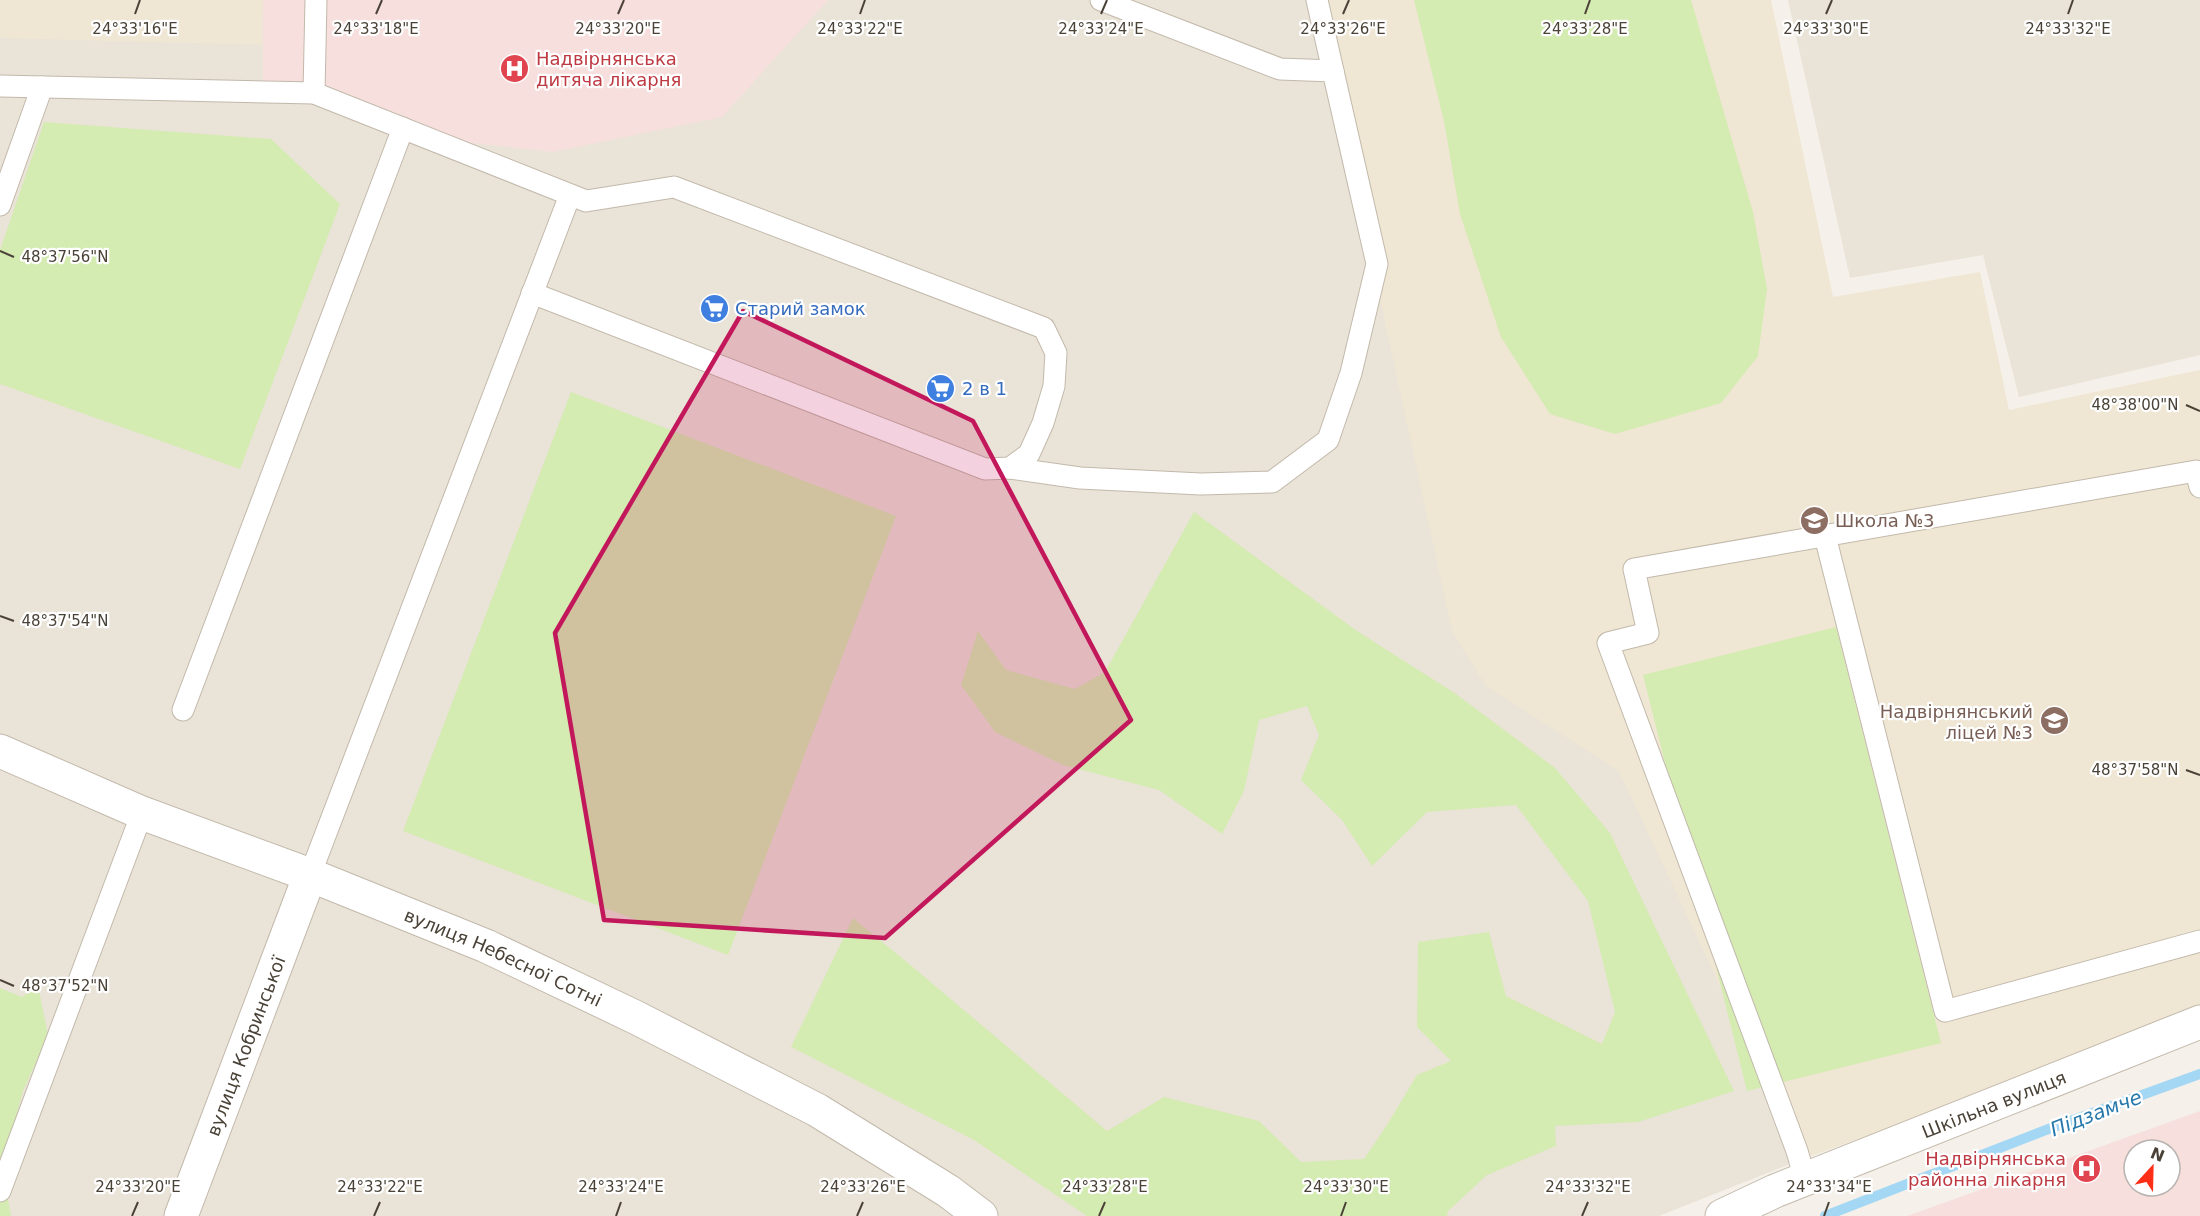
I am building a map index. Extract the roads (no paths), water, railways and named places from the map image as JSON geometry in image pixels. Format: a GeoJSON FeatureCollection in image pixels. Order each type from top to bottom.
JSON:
{"type":"FeatureCollection","features":[{"type":"Feature","properties":{"kind":"street","name":"вулиця Небесної Сотні"},"geometry":{"type":"LineString","coordinates":[[0,751],[142,813],[310,875],[486,946],[645,1022],[817,1110],[948,1191],[981,1216]]}},
{"type":"Feature","properties":{"kind":"street","name":"вулиця Кобринської"},"geometry":{"type":"LineString","coordinates":[[181,1216],[310,875]]}},
{"type":"Feature","properties":{"kind":"street","name":"Шкільна вулиця"},"geometry":{"type":"LineString","coordinates":[[1722,1216],[1775,1191],[2200,1022]]}},
{"type":"Feature","properties":{"kind":"lane"},"geometry":{"type":"LineString","coordinates":[[314,93],[316,0]]}},
{"type":"Feature","properties":{"kind":"lane"},"geometry":{"type":"LineString","coordinates":[[1101,0],[1280,69],[1333,71]]}},
{"type":"Feature","properties":{"kind":"lane"},"geometry":{"type":"LineString","coordinates":[[532,293],[985,469],[1010,468],[1080,478],[1201,484],[1272,482],[1328,440],[1352,373],[1377,264],[1317,0]]}},
{"type":"Feature","properties":{"kind":"lane"},"geometry":{"type":"LineString","coordinates":[[0,86],[314,93],[586,201],[674,187],[1044,328],[1056,352],[1054,386],[1043,423],[1029,453],[1010,468]]}},
{"type":"Feature","properties":{"kind":"lane"},"geometry":{"type":"LineString","coordinates":[[0,205],[42,87]]}},
{"type":"Feature","properties":{"kind":"lane"},"geometry":{"type":"LineString","coordinates":[[183,710],[403,128]]}},
{"type":"Feature","properties":{"kind":"lane"},"geometry":{"type":"LineString","coordinates":[[310,875],[570,195]]}},
{"type":"Feature","properties":{"kind":"lane"},"geometry":{"type":"LineString","coordinates":[[1805,1179],[1797,1151],[1608,643],[1648,633],[1634,569],[2196,471],[2200,487]]}},
{"type":"Feature","properties":{"kind":"lane"},"geometry":{"type":"LineString","coordinates":[[1825,536],[1945,1011],[2200,941]]}},
{"type":"Feature","properties":{"kind":"lane"},"geometry":{"type":"LineString","coordinates":[[0,1191],[142,813]]}},
{"type":"Feature","properties":{"kind":"waterway","name":"Підзамче"},"geometry":{"type":"LineString","coordinates":[[1825,1216],[2051,1128],[2200,1074]]}},
{"type":"Feature","properties":{"kind":"place","name":"Надвірнянська дитяча лікарня"},"geometry":{"type":"Point","coordinates":[515,68]}},
{"type":"Feature","properties":{"kind":"place","name":"Старий замок"},"geometry":{"type":"Point","coordinates":[714,308]}},
{"type":"Feature","properties":{"kind":"place","name":"2 в 1"},"geometry":{"type":"Point","coordinates":[941,388]}},
{"type":"Feature","properties":{"kind":"place","name":"Школа №3"},"geometry":{"type":"Point","coordinates":[1814,520]}},
{"type":"Feature","properties":{"kind":"place","name":"Надвірнянський ліцей №3"},"geometry":{"type":"Point","coordinates":[2054,721]}},
{"type":"Feature","properties":{"kind":"place","name":"Надвірнянська районна лікарня"},"geometry":{"type":"Point","coordinates":[2087,1168]}}]}
